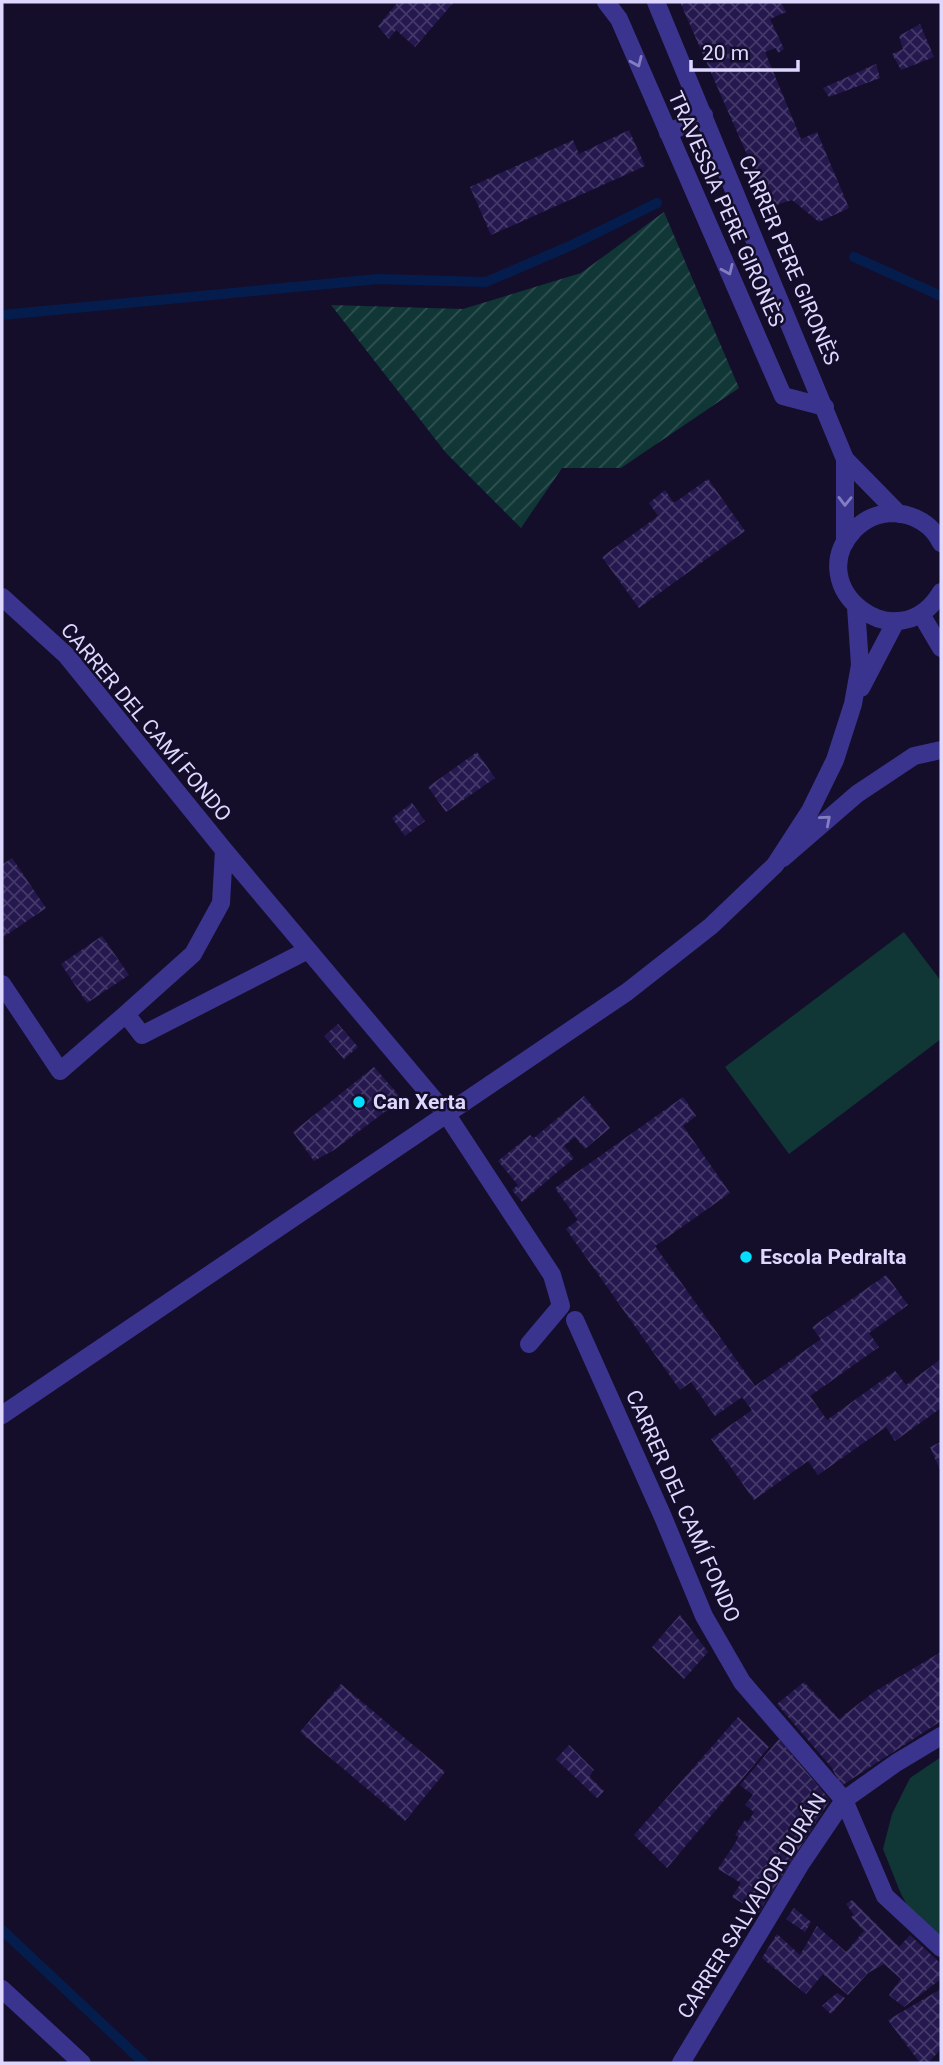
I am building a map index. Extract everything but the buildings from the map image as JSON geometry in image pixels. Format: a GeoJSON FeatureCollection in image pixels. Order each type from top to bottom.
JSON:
{"type":"FeatureCollection","features":[{"type":"Feature","properties":{"kind":"street","name":"TRAVESSIA PERE GIRONÈS"},"geometry":{"type":"LineString","coordinates":[[606,2],[619,19],[783,396],[825,407]]}},
{"type":"Feature","properties":{"kind":"street","name":"CARRER PERE GIRONÈS"},"geometry":{"type":"LineString","coordinates":[[656,2],[845,459],[845,543],[839,565],[840,577],[848,598],[856,607]]}},
{"type":"Feature","properties":{"kind":"street"},"geometry":{"type":"LineString","coordinates":[[668,133],[704,115]]}},
{"type":"Feature","properties":{"kind":"street"},"geometry":{"type":"LineString","coordinates":[[845,459],[899,513]]}},
{"type":"Feature","properties":{"kind":"street"},"geometry":{"type":"LineString","coordinates":[[845,543],[850,534],[867,520],[888,513],[899,513],[935,526],[941,543]]}},
{"type":"Feature","properties":{"kind":"street"},"geometry":{"type":"LineString","coordinates":[[856,607],[874,618],[896,621],[921,614],[941,592]]}},
{"type":"Feature","properties":{"kind":"street","name":"CARRER DEL CAMÍ FONDO"},"geometry":{"type":"LineString","coordinates":[[2,597],[66,655],[224,850],[447,1115],[552,1275],[561,1306],[529,1344]]}},
{"type":"Feature","properties":{"kind":"street"},"geometry":{"type":"LineString","coordinates":[[775,865],[810,811],[835,760],[853,704],[860,665],[856,607]]}},
{"type":"Feature","properties":{"kind":"street"},"geometry":{"type":"LineString","coordinates":[[921,614],[941,648]]}},
{"type":"Feature","properties":{"kind":"street"},"geometry":{"type":"LineString","coordinates":[[853,704],[896,621]]}},
{"type":"Feature","properties":{"kind":"street"},"geometry":{"type":"LineString","coordinates":[[2,1415],[627,992],[711,926],[775,865],[857,794],[914,756],[941,750]]}},
{"type":"Feature","properties":{"kind":"street","name":"CARRER DEL CAMÍ FONDO"},"geometry":{"type":"LineString","coordinates":[[2,984],[60,1071],[193,954],[221,903],[224,850]]}},
{"type":"Feature","properties":{"kind":"street"},"geometry":{"type":"LineString","coordinates":[[126,1014],[142,1035],[308,950]]}},
{"type":"Feature","properties":{"kind":"street","name":"CARRER DEL CAMÍ FONDO"},"geometry":{"type":"LineString","coordinates":[[575,1320],[704,1616],[742,1682],[844,1800],[884,1896],[941,1948]]}},
{"type":"Feature","properties":{"kind":"street","name":"CARRER SALVADOR DURÁN"},"geometry":{"type":"LineString","coordinates":[[681,2063],[800,1864],[844,1800],[896,1763],[941,1736]]}},
{"type":"Feature","properties":{"kind":"street"},"geometry":{"type":"LineString","coordinates":[[2,1989],[82,2063]]}},
{"type":"Feature","properties":{"kind":"green space"},"geometry":{"type":"Polygon","coordinates":[[[664,212],[739,388],[621,468],[562,468],[521,528],[446,453],[331,305],[463,309],[581,273],[664,212]]]}},
{"type":"Feature","properties":{"kind":"green space"},"geometry":{"type":"Polygon","coordinates":[[[904,932],[941,981],[941,1039],[789,1154],[725,1067],[904,932]]]}},
{"type":"Feature","properties":{"kind":"green space"},"geometry":{"type":"Polygon","coordinates":[[[941,1757],[941,1936],[912,1914],[883,1849],[892,1814],[910,1778],[941,1757]]]}},
{"type":"Feature","properties":{"kind":"waterway"},"geometry":{"type":"LineString","coordinates":[[2,315],[378,279],[486,282],[572,245],[657,203]]}},
{"type":"Feature","properties":{"kind":"waterway"},"geometry":{"type":"LineString","coordinates":[[854,257],[941,296]]}},
{"type":"Feature","properties":{"kind":"waterway"},"geometry":{"type":"LineString","coordinates":[[2,1930],[144,2063]]}},
{"type":"Feature","properties":{"kind":"place","name":"Can Xerta"},"geometry":{"type":"Point","coordinates":[359,1102]}},
{"type":"Feature","properties":{"kind":"place","name":"Escola Pedralta"},"geometry":{"type":"Point","coordinates":[746,1257]}}]}
